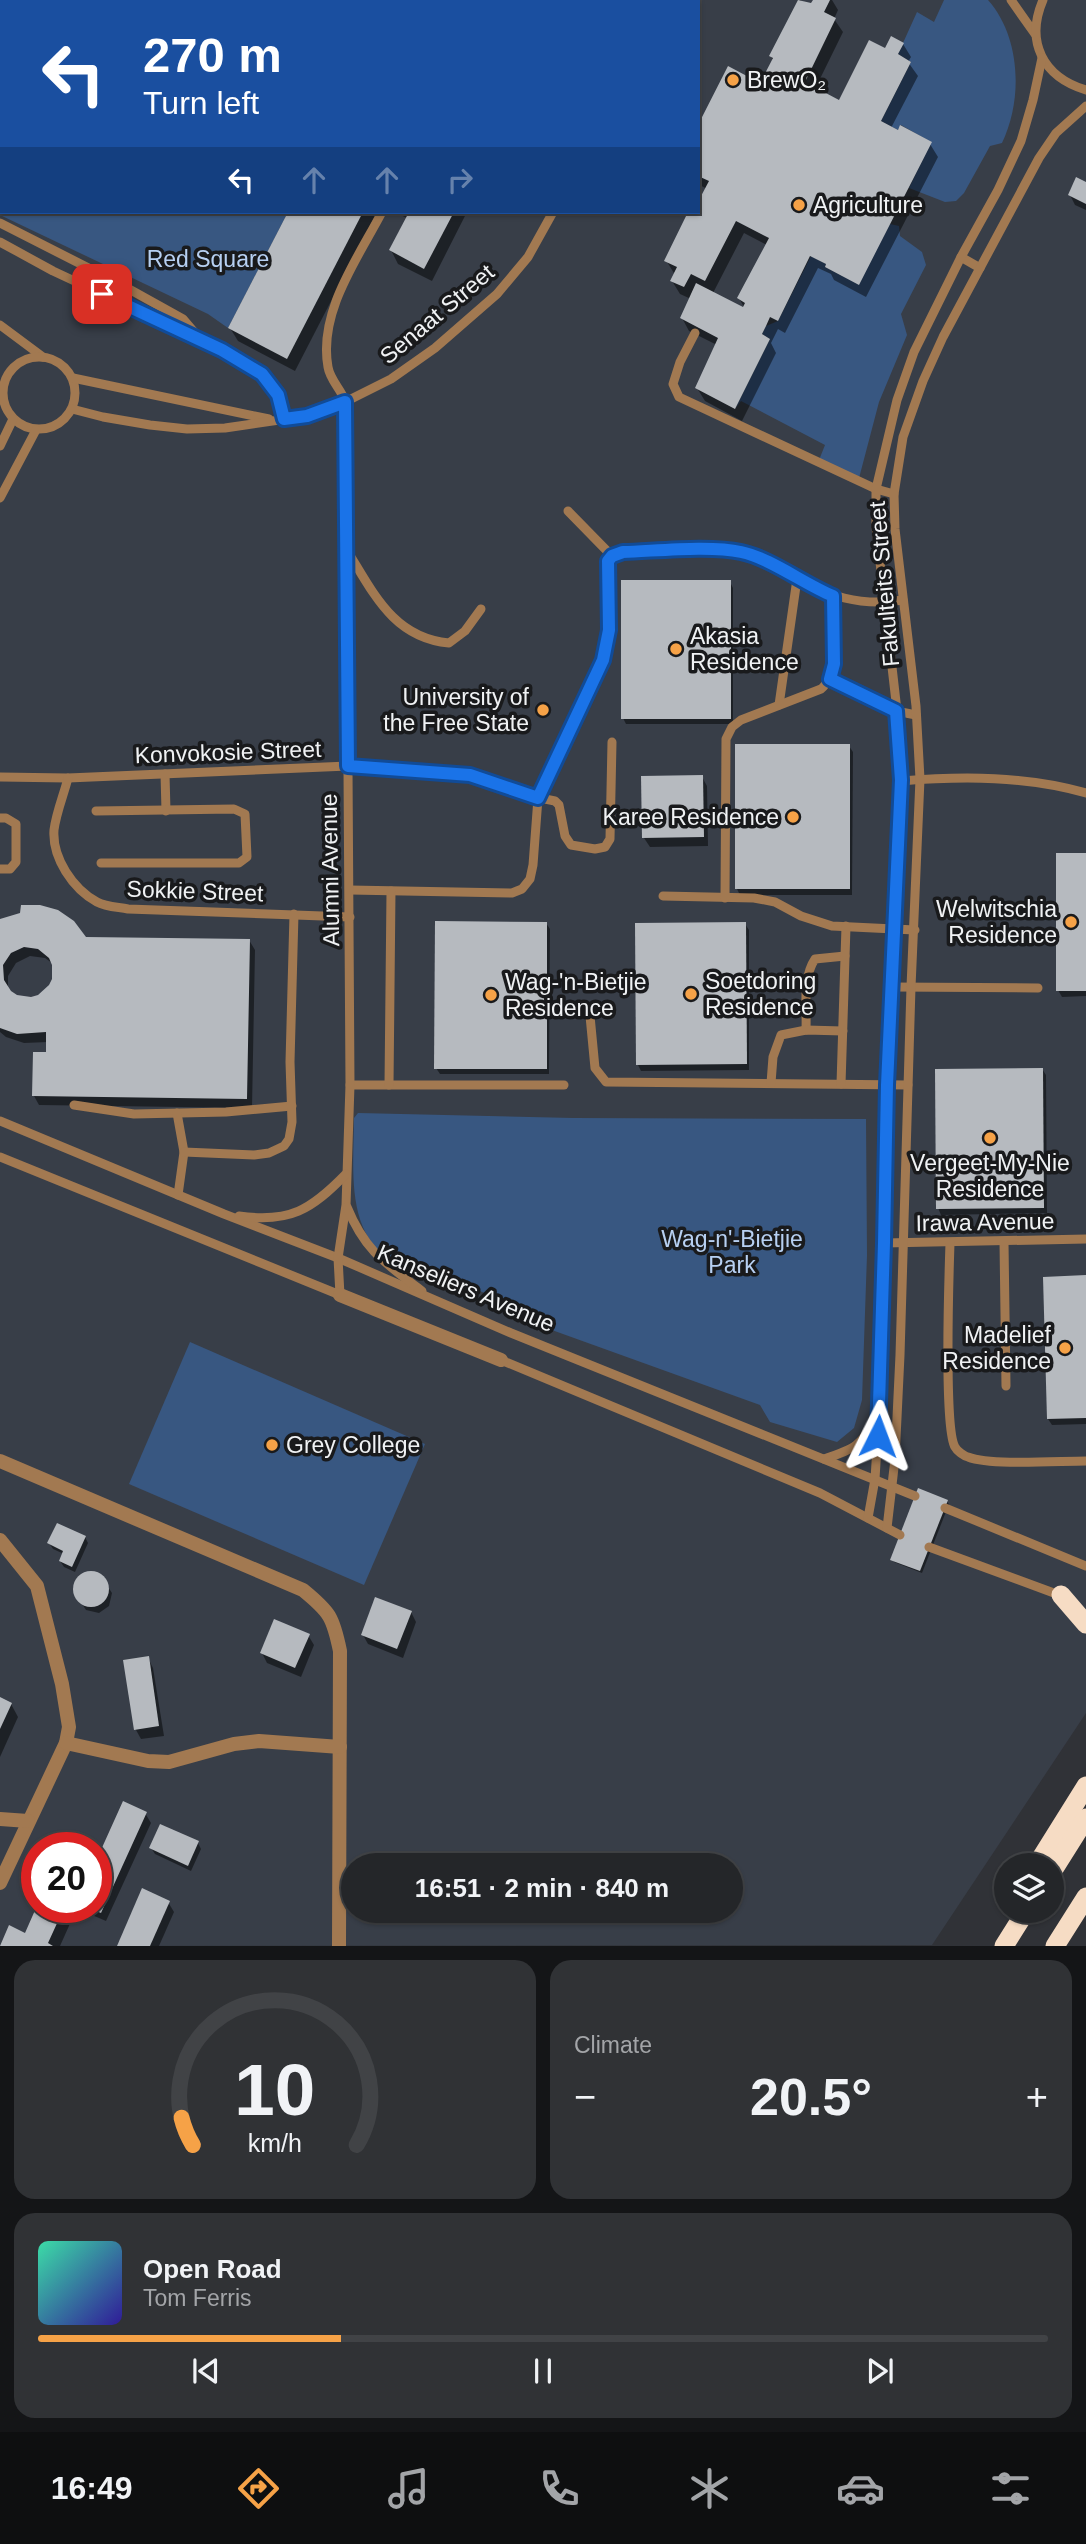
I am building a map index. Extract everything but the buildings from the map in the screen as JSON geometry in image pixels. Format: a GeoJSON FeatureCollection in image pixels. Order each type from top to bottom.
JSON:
{"type":"FeatureCollection","features":[{"type":"Feature","properties":{"kind":"highway"},"geometry":{"type":"LineString","coordinates":[[1061,1595],[1086,1624]]}},
{"type":"Feature","properties":{"kind":"highway"},"geometry":{"type":"LineString","coordinates":[[1044,1853],[1086,1786]]}},
{"type":"Feature","properties":{"kind":"highway"},"geometry":{"type":"LineString","coordinates":[[1064,1853],[1086,1818]]}},
{"type":"Feature","properties":{"kind":"highway"},"geometry":{"type":"LineString","coordinates":[[1055,1945],[1086,1897]]}},
{"type":"Feature","properties":{"kind":"highway"},"geometry":{"type":"LineString","coordinates":[[1004,1945],[1018,1923]]}},
{"type":"Feature","properties":{"kind":"street"},"geometry":{"type":"LineString","coordinates":[[340,1295],[502,1360]]}},
{"type":"Feature","properties":{"kind":"street"},"geometry":{"type":"LineString","coordinates":[[0,1461],[303,1590],[322,1605],[334,1622],[340,1651],[339,1945]]}},
{"type":"Feature","properties":{"kind":"street"},"geometry":{"type":"LineString","coordinates":[[0,1540],[37,1586],[62,1684],[69,1727],[66,1743],[0,1883]]}},
{"type":"Feature","properties":{"kind":"street"},"geometry":{"type":"LineString","coordinates":[[66,1743],[148,1761],[169,1762],[234,1744],[259,1741],[340,1746]]}},
{"type":"Feature","properties":{"kind":"street"},"geometry":{"type":"LineString","coordinates":[[0,1819],[28,1821]]}},
{"type":"Feature","properties":{"kind":"lane"},"geometry":{"type":"LineString","coordinates":[[1011,0],[1035,34]]}},
{"type":"Feature","properties":{"kind":"lane","name":"Fakulteits Street"},"geometry":{"type":"LineString","coordinates":[[1043,0],[1035,34],[1042,58],[1054,74],[1070,85],[1086,90]]}},
{"type":"Feature","properties":{"kind":"lane","name":"Fakulteits Street"},"geometry":{"type":"LineString","coordinates":[[868,1518],[875,1479],[879,1414],[887,1085],[901,780],[876,527],[876,489],[897,400],[914,352],[961,257],[999,190],[1021,141],[1042,58]]}},
{"type":"Feature","properties":{"kind":"lane","name":"Fakulteits Street"},"geometry":{"type":"LineString","coordinates":[[887,1528],[900,1355],[920,779],[894,494],[903,437],[923,381],[1039,158],[1056,133],[1086,106]]}},
{"type":"Feature","properties":{"kind":"lane"},"geometry":{"type":"LineString","coordinates":[[345,402],[328,370],[326,347],[329,320],[345,282],[381,214]]}},
{"type":"Feature","properties":{"kind":"lane","name":"Senaat Street"},"geometry":{"type":"LineString","coordinates":[[72,409],[103,417],[187,429],[225,428],[307,416],[345,402],[391,379],[435,348],[497,294],[528,257],[550,214]]}},
{"type":"Feature","properties":{"kind":"lane"},"geometry":{"type":"LineString","coordinates":[[0,223],[183,319],[200,340]]}},
{"type":"Feature","properties":{"kind":"lane"},"geometry":{"type":"LineString","coordinates":[[0,242],[53,271],[200,340],[262,374],[278,395],[279,419]]}},
{"type":"Feature","properties":{"kind":"lane"},"geometry":{"type":"LineString","coordinates":[[961,257],[980,268]]}},
{"type":"Feature","properties":{"kind":"lane","name":"Senaat Street"},"geometry":{"type":"LineString","coordinates":[[0,325],[43,357],[61,364],[73,378],[279,419]]}},
{"type":"Feature","properties":{"kind":"lane"},"geometry":{"type":"LineString","coordinates":[[695,333],[680,362],[673,384],[679,397],[876,489],[894,494]]}},
{"type":"Feature","properties":{"kind":"lane"},"geometry":{"type":"LineString","coordinates":[[43,357],[26,359],[4,373],[3,398],[13,419],[20,424],[36,430],[58,425],[72,409],[75,399],[73,378]]}},
{"type":"Feature","properties":{"kind":"lane","name":"Alumni Avenue"},"geometry":{"type":"LineString","coordinates":[[340,1295],[338,1258],[346,1205],[350,1086],[345,402]]}},
{"type":"Feature","properties":{"kind":"lane"},"geometry":{"type":"LineString","coordinates":[[0,446],[13,419]]}},
{"type":"Feature","properties":{"kind":"lane"},"geometry":{"type":"LineString","coordinates":[[0,498],[36,430]]}},
{"type":"Feature","properties":{"kind":"lane"},"geometry":{"type":"LineString","coordinates":[[568,511],[612,556]]}},
{"type":"Feature","properties":{"kind":"lane"},"geometry":{"type":"LineString","coordinates":[[347,551],[378,601],[395,620],[415,635],[435,642],[449,643],[465,631],[481,609]]}},
{"type":"Feature","properties":{"kind":"lane"},"geometry":{"type":"LineString","coordinates":[[350,890],[512,893],[522,889],[530,879],[538,798],[603,660],[609,630],[608,561],[612,556],[623,552],[742,552],[833,596],[859,602],[903,600]]}},
{"type":"Feature","properties":{"kind":"lane"},"geometry":{"type":"LineString","coordinates":[[779,705],[797,579]]}},
{"type":"Feature","properties":{"kind":"lane"},"geometry":{"type":"LineString","coordinates":[[724,898],[726,739],[732,727],[741,720],[821,689],[830,679],[834,664],[833,596]]}},
{"type":"Feature","properties":{"kind":"lane"},"geometry":{"type":"LineString","coordinates":[[830,679],[896,711],[916,715]]}},
{"type":"Feature","properties":{"kind":"lane"},"geometry":{"type":"LineString","coordinates":[[538,798],[555,801],[559,805],[565,836],[570,845],[595,849],[606,847],[610,839],[612,742]]}},
{"type":"Feature","properties":{"kind":"lane","name":"Konvokosie Street"},"geometry":{"type":"LineString","coordinates":[[0,777],[68,778],[348,766],[470,775],[538,798]]}},
{"type":"Feature","properties":{"kind":"lane"},"geometry":{"type":"LineString","coordinates":[[165,774],[166,811]]}},
{"type":"Feature","properties":{"kind":"lane","name":"Sokkie Street"},"geometry":{"type":"LineString","coordinates":[[68,778],[54,831],[58,855],[68,875],[82,892],[99,904],[128,909],[350,917]]}},
{"type":"Feature","properties":{"kind":"lane"},"geometry":{"type":"LineString","coordinates":[[901,780],[1029,781],[1086,793]]}},
{"type":"Feature","properties":{"kind":"lane"},"geometry":{"type":"LineString","coordinates":[[96,811],[234,809],[245,814],[247,857],[239,863],[101,863]]}},
{"type":"Feature","properties":{"kind":"lane"},"geometry":{"type":"LineString","coordinates":[[0,818],[6,818],[16,824],[16,862],[10,869],[0,869]]}},
{"type":"Feature","properties":{"kind":"lane"},"geometry":{"type":"LineString","coordinates":[[390,1085],[391,891]]}},
{"type":"Feature","properties":{"kind":"lane"},"geometry":{"type":"LineString","coordinates":[[663,896],[764,899],[815,922],[915,930]]}},
{"type":"Feature","properties":{"kind":"lane"},"geometry":{"type":"LineString","coordinates":[[184,1152],[254,1155],[269,1153],[284,1146],[289,1139],[292,1106],[290,1062],[294,914]]}},
{"type":"Feature","properties":{"kind":"lane"},"geometry":{"type":"LineString","coordinates":[[841,1084],[846,926]]}},
{"type":"Feature","properties":{"kind":"lane"},"geometry":{"type":"LineString","coordinates":[[806,1030],[807,977],[811,965],[815,959],[845,956]]}},
{"type":"Feature","properties":{"kind":"lane"},"geometry":{"type":"LineString","coordinates":[[892,987],[1038,988]]}},
{"type":"Feature","properties":{"kind":"lane"},"geometry":{"type":"LineString","coordinates":[[590,1016],[595,1068],[606,1082],[908,1085]]}},
{"type":"Feature","properties":{"kind":"lane"},"geometry":{"type":"LineString","coordinates":[[771,1083],[773,1057],[781,1035],[806,1030],[843,1031]]}},
{"type":"Feature","properties":{"kind":"lane"},"geometry":{"type":"LineString","coordinates":[[350,1086],[564,1085]]}},
{"type":"Feature","properties":{"kind":"lane"},"geometry":{"type":"LineString","coordinates":[[74,1105],[134,1114],[177,1114],[292,1106]]}},
{"type":"Feature","properties":{"kind":"lane"},"geometry":{"type":"LineString","coordinates":[[177,1114],[184,1152],[178,1195]]}},
{"type":"Feature","properties":{"kind":"lane","name":"Kanseliers Avenue"},"geometry":{"type":"LineString","coordinates":[[0,1121],[915,1496]]}},
{"type":"Feature","properties":{"kind":"lane"},"geometry":{"type":"LineString","coordinates":[[0,1157],[340,1295]]}},
{"type":"Feature","properties":{"kind":"lane"},"geometry":{"type":"LineString","coordinates":[[224,1214],[264,1219],[280,1218],[317,1201],[346,1174]]}},
{"type":"Feature","properties":{"kind":"lane"},"geometry":{"type":"LineString","coordinates":[[346,1205],[367,1247],[435,1301]]}},
{"type":"Feature","properties":{"kind":"lane","name":"Irawa Avenue"},"geometry":{"type":"LineString","coordinates":[[884,1243],[1086,1240]]}},
{"type":"Feature","properties":{"kind":"lane"},"geometry":{"type":"LineString","coordinates":[[1004,1242],[1006,1386]]}},
{"type":"Feature","properties":{"kind":"lane"},"geometry":{"type":"LineString","coordinates":[[950,1243],[948,1384],[955,1447],[966,1457],[988,1461],[1086,1461]]}},
{"type":"Feature","properties":{"kind":"lane"},"geometry":{"type":"LineString","coordinates":[[502,1360],[820,1493],[900,1535]]}},
{"type":"Feature","properties":{"kind":"lane"},"geometry":{"type":"LineString","coordinates":[[824,1459],[846,1453],[857,1446],[879,1414]]}},
{"type":"Feature","properties":{"kind":"lane"},"geometry":{"type":"LineString","coordinates":[[945,1508],[1086,1566]]}},
{"type":"Feature","properties":{"kind":"lane"},"geometry":{"type":"LineString","coordinates":[[929,1547],[1061,1595],[1086,1607]]}},
{"type":"Feature","properties":{"kind":"shaded area","name":"University of the Free State"},"geometry":{"type":"Polygon","coordinates":[[[700,0],[1086,0],[1086,1713],[932,1945],[0,1946],[0,214],[700,214],[700,0]]]}},
{"type":"Feature","properties":{"kind":"green space"},"geometry":{"type":"Polygon","coordinates":[[[944,0],[988,0],[1007,32],[1015,69],[1013,108],[1002,143],[990,146],[964,193],[956,201],[945,202],[909,188],[931,142],[901,125],[898,130],[881,121],[911,62],[898,54],[917,12],[934,22],[944,0]]]}},
{"type":"Feature","properties":{"kind":"green space","name":"Red Square"},"geometry":{"type":"Polygon","coordinates":[[[287,214],[228,328],[208,314],[0,215],[287,214]]]}},
{"type":"Feature","properties":{"kind":"green space"},"geometry":{"type":"Polygon","coordinates":[[[890,224],[899,226],[900,236],[922,252],[926,265],[901,314],[907,335],[879,402],[858,482],[819,460],[825,445],[741,401],[735,409],[770,339],[762,334],[766,326],[778,321],[811,256],[826,264],[825,267],[858,284],[890,224]]]}},
{"type":"Feature","properties":{"kind":"green space","name":"Wag-n'-Bietjie Park"},"geometry":{"type":"Polygon","coordinates":[[[358,1113],[573,1118],[866,1119],[867,1255],[862,1400],[854,1428],[837,1442],[770,1422],[760,1405],[513,1316],[501,1300],[428,1269],[411,1272],[394,1263],[378,1250],[359,1217],[353,1178],[354,1118],[358,1113]]]}},
{"type":"Feature","properties":{"kind":"green space"},"geometry":{"type":"Polygon","coordinates":[[[190,1342],[425,1444],[364,1585],[129,1484],[190,1342]]]}},
{"type":"Feature","properties":{"kind":"place","name":"BrewO₂"},"geometry":{"type":"Point","coordinates":[733,80]}},
{"type":"Feature","properties":{"kind":"place","name":"Agriculture"},"geometry":{"type":"Point","coordinates":[799,205]}},
{"type":"Feature","properties":{"kind":"place","name":"Akasia Residence"},"geometry":{"type":"Point","coordinates":[676,649]}},
{"type":"Feature","properties":{"kind":"place","name":"University of the Free State"},"geometry":{"type":"Point","coordinates":[543,710]}},
{"type":"Feature","properties":{"kind":"place","name":"Karee Residence"},"geometry":{"type":"Point","coordinates":[793,817]}},
{"type":"Feature","properties":{"kind":"place","name":"Welwitschia Residence"},"geometry":{"type":"Point","coordinates":[1071,922]}},
{"type":"Feature","properties":{"kind":"place","name":"Soetdoring Residence"},"geometry":{"type":"Point","coordinates":[691,994]}},
{"type":"Feature","properties":{"kind":"place","name":"Wag-'n-Bietjie Residence"},"geometry":{"type":"Point","coordinates":[491,995]}},
{"type":"Feature","properties":{"kind":"place","name":"Vergeet-My-Nie Residence"},"geometry":{"type":"Point","coordinates":[990,1138]}},
{"type":"Feature","properties":{"kind":"place","name":"Madelief Residence"},"geometry":{"type":"Point","coordinates":[1065,1348]}},
{"type":"Feature","properties":{"kind":"place","name":"Grey College"},"geometry":{"type":"Point","coordinates":[272,1445]}},
{"type":"Feature","properties":{"kind":"route"},"geometry":{"type":"LineString","coordinates":[[102,294],[222,350],[262,374],[278,395],[284,419],[307,416],[345,402],[348,766],[470,775],[538,798],[603,660],[609,630],[608,561],[612,556],[623,552],[742,552],[833,596],[834,664],[830,679],[896,711],[900,737],[901,780],[887,1085],[878,1436]]}}]}
